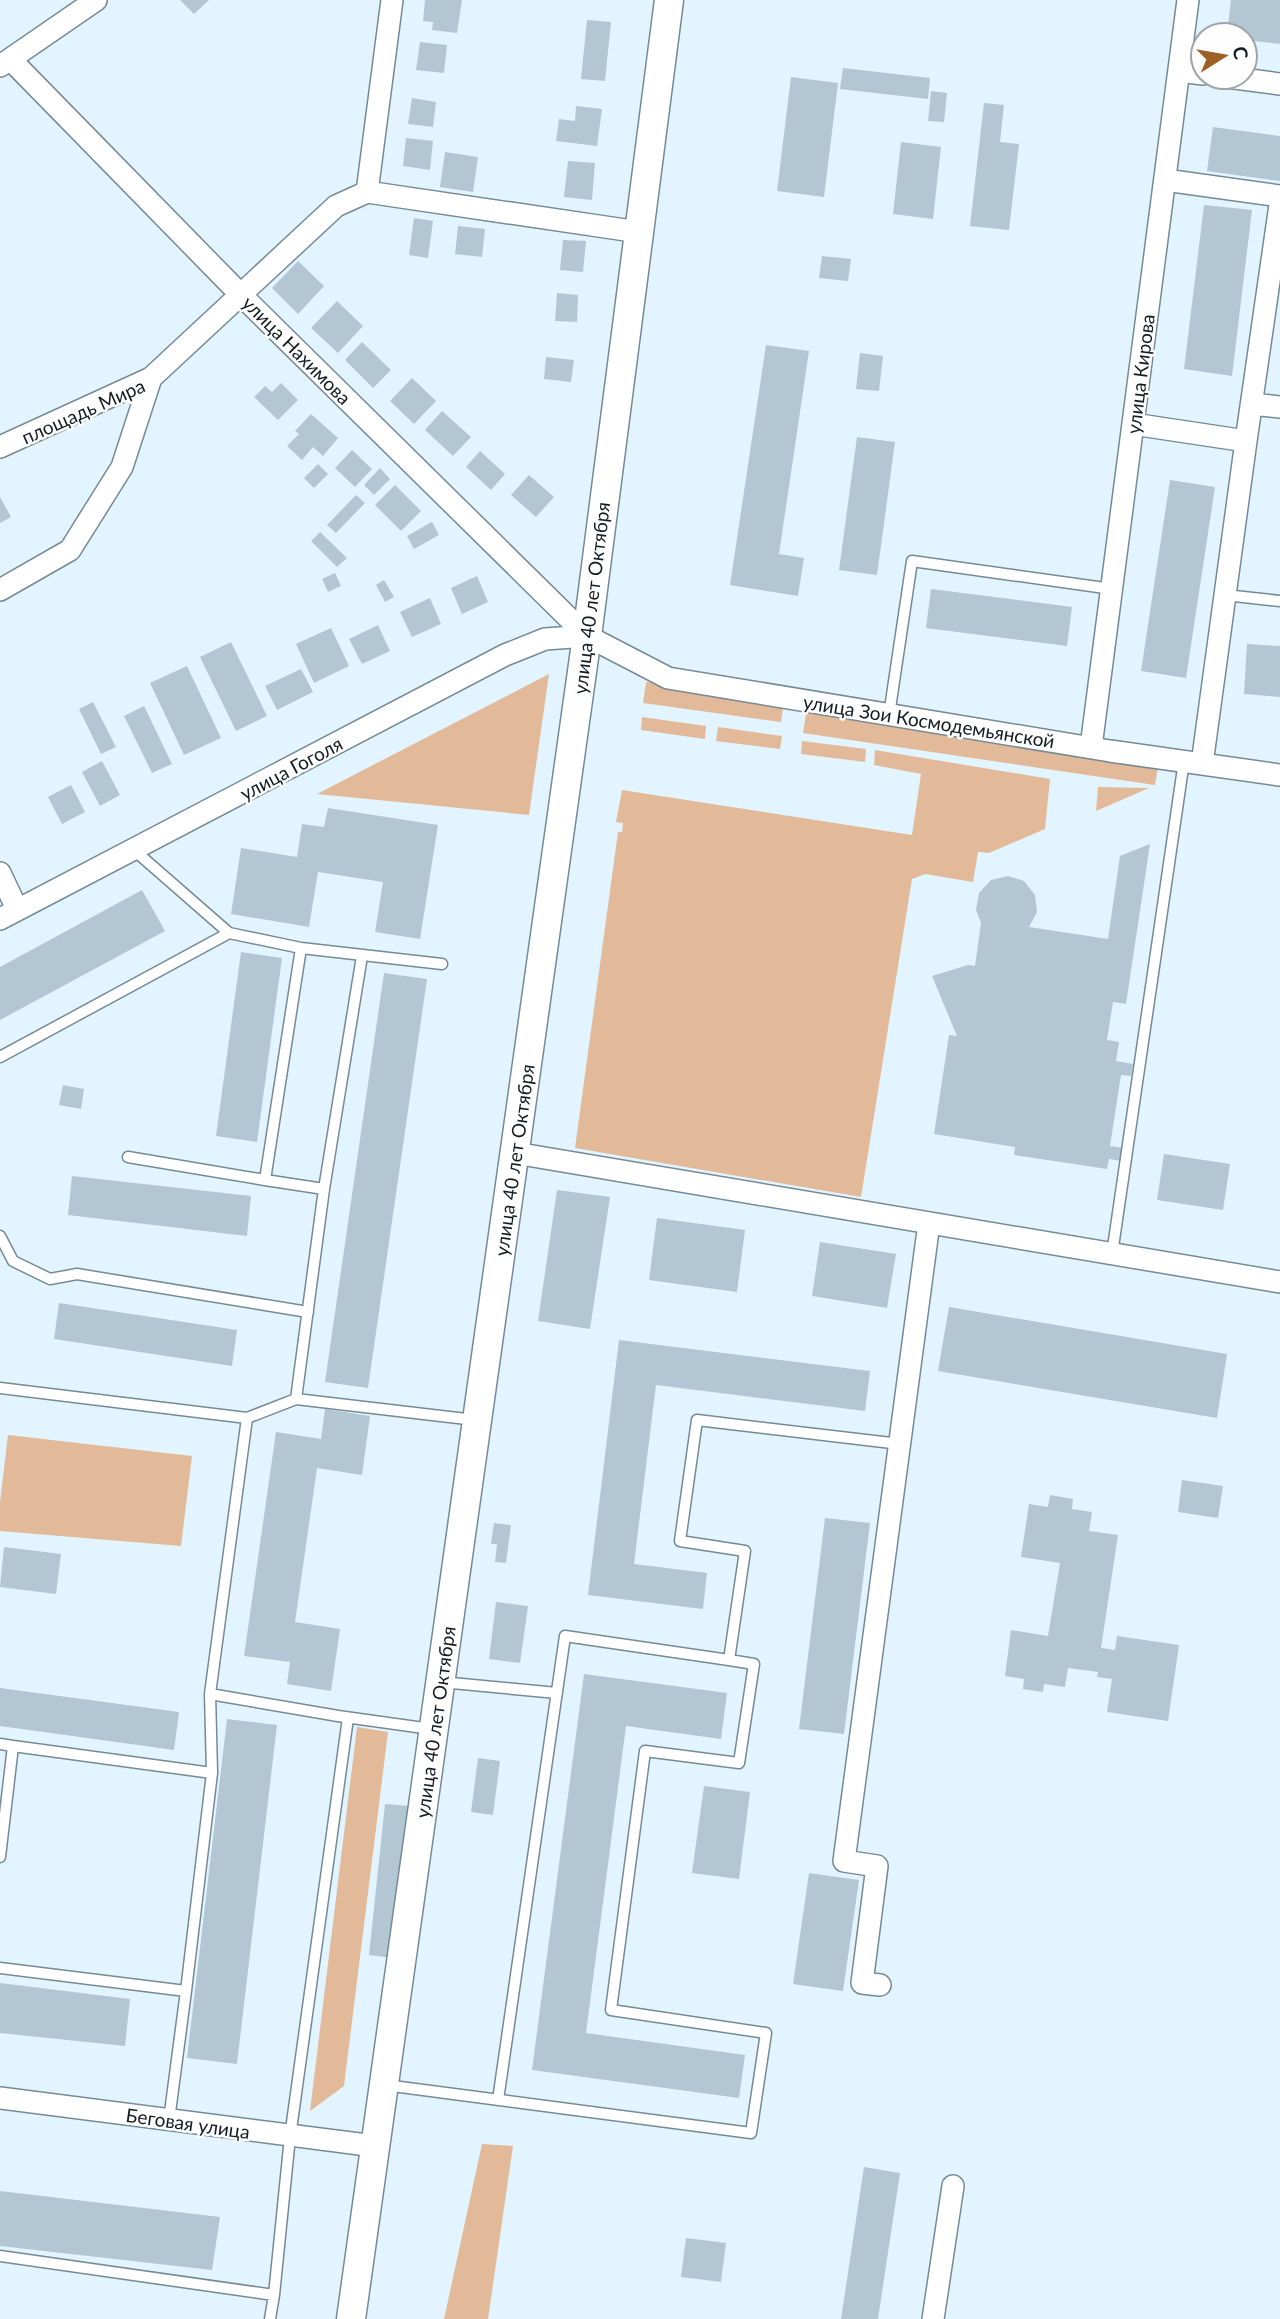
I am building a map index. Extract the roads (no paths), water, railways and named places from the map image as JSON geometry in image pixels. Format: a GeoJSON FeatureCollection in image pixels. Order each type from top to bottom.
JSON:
{"type":"FeatureCollection","features":[{"type":"Feature","properties":{"kind":"street"},"geometry":{"type":"LineString","coordinates":[[5,63],[96,0]]}},
{"type":"Feature","properties":{"kind":"street"},"geometry":{"type":"LineString","coordinates":[[367,192],[391,0]]}},
{"type":"Feature","properties":{"kind":"street","name":"улица 40 лет Октября"},"geometry":{"type":"LineString","coordinates":[[351,2319],[587,636],[669,0]]}},
{"type":"Feature","properties":{"kind":"street","name":"улица Кирова"},"geometry":{"type":"LineString","coordinates":[[1091,747],[1188,0]]}},
{"type":"Feature","properties":{"kind":"street","name":"улица Нахимова"},"geometry":{"type":"LineString","coordinates":[[5,63],[587,636]]}},
{"type":"Feature","properties":{"kind":"street"},"geometry":{"type":"LineString","coordinates":[[1180,71],[1189,72]]}},
{"type":"Feature","properties":{"kind":"street"},"geometry":{"type":"LineString","coordinates":[[1259,81],[1280,84]]}},
{"type":"Feature","properties":{"kind":"street"},"geometry":{"type":"LineString","coordinates":[[1165,180],[1280,196]]}},
{"type":"Feature","properties":{"kind":"street"},"geometry":{"type":"LineString","coordinates":[[151,378],[336,206],[367,192],[639,232]]}},
{"type":"Feature","properties":{"kind":"street"},"geometry":{"type":"LineString","coordinates":[[1193,763],[1226,595],[1280,205]]}},
{"type":"Feature","properties":{"kind":"street","name":"площадь Мира"},"geometry":{"type":"LineString","coordinates":[[0,447],[151,378]]}},
{"type":"Feature","properties":{"kind":"street","name":"площадь Мира"},"geometry":{"type":"LineString","coordinates":[[0,590],[70,550],[122,467],[151,378]]}},
{"type":"Feature","properties":{"kind":"street"},"geometry":{"type":"LineString","coordinates":[[1252,404],[1280,407]]}},
{"type":"Feature","properties":{"kind":"street"},"geometry":{"type":"LineString","coordinates":[[1133,424],[1247,441]]}},
{"type":"Feature","properties":{"kind":"street","name":"улица Зои Космодемьянской"},"geometry":{"type":"LineString","coordinates":[[587,636],[668,678],[1280,775]]}},
{"type":"Feature","properties":{"kind":"street","name":"улица Гоголя"},"geometry":{"type":"LineString","coordinates":[[9,914],[505,655],[545,639],[587,636]]}},
{"type":"Feature","properties":{"kind":"street"},"geometry":{"type":"LineString","coordinates":[[0,873],[9,914]]}},
{"type":"Feature","properties":{"kind":"street"},"geometry":{"type":"LineString","coordinates":[[515,1153],[1280,1282]]}},
{"type":"Feature","properties":{"kind":"street"},"geometry":{"type":"LineString","coordinates":[[880,1985],[862,1983],[877,1866],[845,1861],[929,1223]]}},
{"type":"Feature","properties":{"kind":"street","name":"Беговая улица"},"geometry":{"type":"LineString","coordinates":[[0,2098],[375,2146]]}},
{"type":"Feature","properties":{"kind":"street"},"geometry":{"type":"LineString","coordinates":[[933,2319],[953,2186]]}},
{"type":"Feature","properties":{"kind":"lane"},"geometry":{"type":"LineString","coordinates":[[889,715],[912,561],[1112,589]]}},
{"type":"Feature","properties":{"kind":"lane"},"geometry":{"type":"LineString","coordinates":[[1226,595],[1280,601]]}},
{"type":"Feature","properties":{"kind":"lane"},"geometry":{"type":"LineString","coordinates":[[1112,1254],[1193,763]]}},
{"type":"Feature","properties":{"kind":"lane"},"geometry":{"type":"LineString","coordinates":[[134,850],[229,933],[301,948],[442,964]]}},
{"type":"Feature","properties":{"kind":"lane"},"geometry":{"type":"LineString","coordinates":[[0,1057],[229,933]]}},
{"type":"Feature","properties":{"kind":"lane"},"geometry":{"type":"LineString","coordinates":[[265,1180],[301,948]]}},
{"type":"Feature","properties":{"kind":"lane"},"geometry":{"type":"LineString","coordinates":[[296,1399],[324,1189],[362,956]]}},
{"type":"Feature","properties":{"kind":"lane"},"geometry":{"type":"LineString","coordinates":[[128,1157],[324,1189]]}},
{"type":"Feature","properties":{"kind":"lane"},"geometry":{"type":"LineString","coordinates":[[0,1236],[13,1261],[50,1279],[76,1274],[308,1312]]}},
{"type":"Feature","properties":{"kind":"lane"},"geometry":{"type":"LineString","coordinates":[[0,1388],[247,1418],[296,1399],[477,1420]]}},
{"type":"Feature","properties":{"kind":"lane"},"geometry":{"type":"LineString","coordinates":[[169,2120],[212,1773],[210,1694],[247,1418]]}},
{"type":"Feature","properties":{"kind":"lane"},"geometry":{"type":"LineString","coordinates":[[729,1660],[745,1551],[680,1541],[697,1420],[900,1444]]}},
{"type":"Feature","properties":{"kind":"lane"},"geometry":{"type":"LineString","coordinates":[[384,2085],[498,2100],[751,2133],[766,2034],[611,2010],[645,1751],[740,1763],[754,1664],[565,1636],[498,2100]]}},
{"type":"Feature","properties":{"kind":"lane"},"geometry":{"type":"LineString","coordinates":[[440,1682],[556,1693]]}},
{"type":"Feature","properties":{"kind":"lane"},"geometry":{"type":"LineString","coordinates":[[210,1694],[434,1730]]}},
{"type":"Feature","properties":{"kind":"lane"},"geometry":{"type":"LineString","coordinates":[[270,2319],[290,2137],[348,1718]]}},
{"type":"Feature","properties":{"kind":"lane"},"geometry":{"type":"LineString","coordinates":[[0,1744],[212,1773]]}},
{"type":"Feature","properties":{"kind":"lane"},"geometry":{"type":"LineString","coordinates":[[0,1857],[13,1746]]}},
{"type":"Feature","properties":{"kind":"lane"},"geometry":{"type":"LineString","coordinates":[[0,1968],[186,1991]]}},
{"type":"Feature","properties":{"kind":"lane"},"geometry":{"type":"LineString","coordinates":[[0,2256],[274,2295]]}}]}
